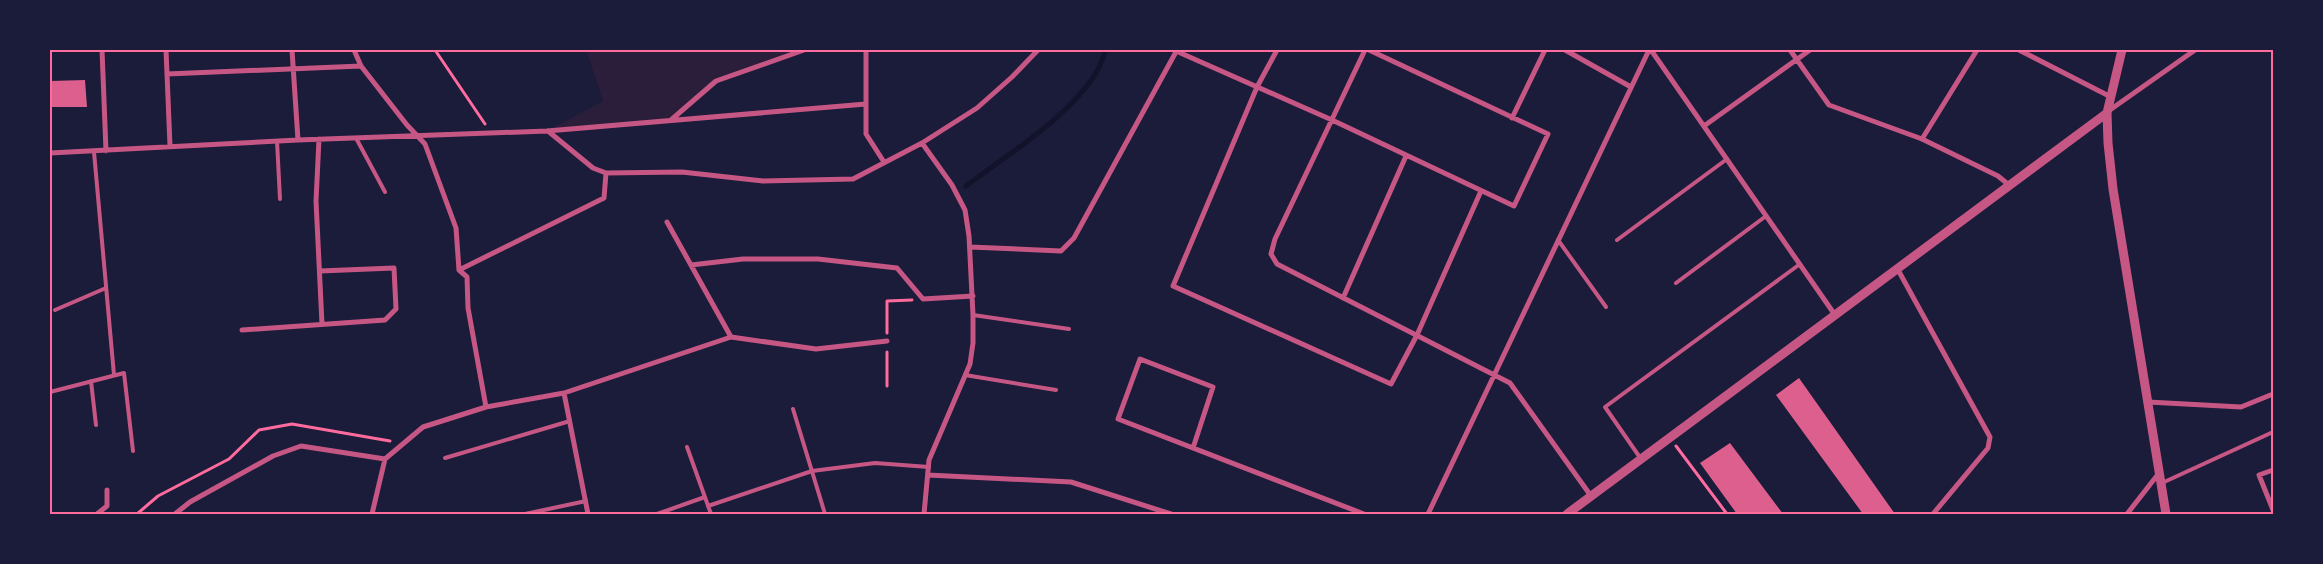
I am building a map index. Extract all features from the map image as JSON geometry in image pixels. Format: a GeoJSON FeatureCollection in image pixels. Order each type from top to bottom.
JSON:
{"type":"FeatureCollection","features":[{"type":"Feature","properties":{"kind":"street"},"geometry":{"type":"LineString","coordinates":[[102,50],[106,151]]}},
{"type":"Feature","properties":{"kind":"street"},"geometry":{"type":"LineString","coordinates":[[166,50],[170,146]]}},
{"type":"Feature","properties":{"kind":"street"},"geometry":{"type":"LineString","coordinates":[[292,50],[298,140]]}},
{"type":"Feature","properties":{"kind":"street"},"geometry":{"type":"LineString","coordinates":[[354,50],[361,66],[407,125],[425,144],[456,228],[459,270],[467,277],[468,308],[486,407]]}},
{"type":"Feature","properties":{"kind":"street"},"geometry":{"type":"LineString","coordinates":[[671,120],[716,80],[804,50]]}},
{"type":"Feature","properties":{"kind":"street"},"geometry":{"type":"LineString","coordinates":[[866,50],[866,134],[884,162]]}},
{"type":"Feature","properties":{"kind":"street"},"geometry":{"type":"LineString","coordinates":[[547,131],[593,168],[606,172],[682,172],[763,181],[853,179],[922,142],[977,108],[1012,78],[1038,50]]}},
{"type":"Feature","properties":{"kind":"street"},"geometry":{"type":"LineString","coordinates":[[1277,50],[1257,87],[1173,286],[1391,384],[1416,335],[1481,191]]}},
{"type":"Feature","properties":{"kind":"street"},"geometry":{"type":"LineString","coordinates":[[970,247],[1061,251],[1074,238],[1177,51],[1332,120],[1514,206],[1548,134],[1367,50],[1332,120],[1275,239],[1271,254],[1277,264],[1510,383],[1591,496]]}},
{"type":"Feature","properties":{"kind":"street"},"geometry":{"type":"LineString","coordinates":[[1512,118],[1545,50]]}},
{"type":"Feature","properties":{"kind":"street"},"geometry":{"type":"LineString","coordinates":[[1564,50],[1631,88]]}},
{"type":"Feature","properties":{"kind":"street"},"geometry":{"type":"LineString","coordinates":[[1428,514],[1650,50],[1835,315]]}},
{"type":"Feature","properties":{"kind":"street"},"geometry":{"type":"LineString","coordinates":[[1790,50],[1829,105],[1922,139],[1998,176],[2009,185]]}},
{"type":"Feature","properties":{"kind":"street"},"geometry":{"type":"LineString","coordinates":[[1704,126],[1810,50]]}},
{"type":"Feature","properties":{"kind":"street"},"geometry":{"type":"LineString","coordinates":[[1922,139],[1977,50]]}},
{"type":"Feature","properties":{"kind":"street"},"geometry":{"type":"LineString","coordinates":[[2019,50],[2111,98]]}},
{"type":"Feature","properties":{"kind":"street"},"geometry":{"type":"LineString","coordinates":[[2122,50],[2107,113],[2114,189],[2166,514]]}},
{"type":"Feature","properties":{"kind":"street"},"geometry":{"type":"LineString","coordinates":[[1573,512],[1591,496],[2009,185],[2195,50]]}},
{"type":"Feature","properties":{"kind":"street"},"geometry":{"type":"LineString","coordinates":[[167,74],[361,66]]}},
{"type":"Feature","properties":{"kind":"street"},"geometry":{"type":"LineString","coordinates":[[50,153],[298,140],[547,131],[866,104]]}},
{"type":"Feature","properties":{"kind":"street"},"geometry":{"type":"LineString","coordinates":[[319,140],[316,202],[322,324]]}},
{"type":"Feature","properties":{"kind":"street"},"geometry":{"type":"LineString","coordinates":[[922,142],[952,185],[965,210],[970,247],[973,296],[973,344],[970,364],[930,460],[924,514]]}},
{"type":"Feature","properties":{"kind":"street"},"geometry":{"type":"LineString","coordinates":[[1343,298],[1406,156]]}},
{"type":"Feature","properties":{"kind":"street"},"geometry":{"type":"LineString","coordinates":[[459,270],[604,198],[606,172]]}},
{"type":"Feature","properties":{"kind":"street"},"geometry":{"type":"LineString","coordinates":[[666,222],[731,337]]}},
{"type":"Feature","properties":{"kind":"street"},"geometry":{"type":"LineString","coordinates":[[690,265],[743,259],[818,259],[897,268],[923,299],[973,296]]}},
{"type":"Feature","properties":{"kind":"street"},"geometry":{"type":"LineString","coordinates":[[242,330],[385,320],[396,309],[394,268],[320,271]]}},
{"type":"Feature","properties":{"kind":"street"},"geometry":{"type":"LineString","coordinates":[[1898,268],[1990,437],[1988,448],[1933,514]]}},
{"type":"Feature","properties":{"kind":"street"},"geometry":{"type":"LineString","coordinates":[[372,514],[385,458],[423,427],[486,407],[564,393],[731,337],[816,349],[887,341]]}},
{"type":"Feature","properties":{"kind":"street"},"geometry":{"type":"LineString","coordinates":[[1193,448],[1213,387],[1140,359],[1118,419],[1193,448],[1364,514]]}},
{"type":"Feature","properties":{"kind":"street"},"geometry":{"type":"LineString","coordinates":[[564,393],[588,514]]}},
{"type":"Feature","properties":{"kind":"street"},"geometry":{"type":"LineString","coordinates":[[2148,402],[2241,406],[2273,394]]}},
{"type":"Feature","properties":{"kind":"street"},"geometry":{"type":"LineString","coordinates":[[175,514],[190,502],[273,456],[301,446],[385,458]]}},
{"type":"Feature","properties":{"kind":"street"},"geometry":{"type":"LineString","coordinates":[[2273,470],[2258,476],[2273,510]]}},
{"type":"Feature","properties":{"kind":"street"},"geometry":{"type":"LineString","coordinates":[[2127,514],[2159,472]]}},
{"type":"Feature","properties":{"kind":"street"},"geometry":{"type":"LineString","coordinates":[[928,475],[1071,482],[1171,514]]}},
{"type":"Feature","properties":{"kind":"street"},"geometry":{"type":"LineString","coordinates":[[97,514],[107,506],[107,490]]}},
{"type":"Feature","properties":{"kind":"lane"},"geometry":{"type":"LineString","coordinates":[[356,138],[385,192]]}},
{"type":"Feature","properties":{"kind":"lane"},"geometry":{"type":"LineString","coordinates":[[277,141],[280,199]]}},
{"type":"Feature","properties":{"kind":"lane"},"geometry":{"type":"LineString","coordinates":[[94,152],[114,375]]}},
{"type":"Feature","properties":{"kind":"lane"},"geometry":{"type":"LineString","coordinates":[[1617,240],[1727,159]]}},
{"type":"Feature","properties":{"kind":"lane"},"geometry":{"type":"LineString","coordinates":[[1676,283],[1766,216]]}},
{"type":"Feature","properties":{"kind":"lane"},"geometry":{"type":"LineString","coordinates":[[1558,240],[1606,307]]}},
{"type":"Feature","properties":{"kind":"lane"},"geometry":{"type":"LineString","coordinates":[[1641,459],[1605,407],[1800,264]]}},
{"type":"Feature","properties":{"kind":"lane"},"geometry":{"type":"LineString","coordinates":[[55,310],[106,288]]}},
{"type":"Feature","properties":{"kind":"lane"},"geometry":{"type":"LineString","coordinates":[[973,315],[1069,329]]}},
{"type":"Feature","properties":{"kind":"lane"},"geometry":{"type":"LineString","coordinates":[[50,392],[124,373],[133,451]]}},
{"type":"Feature","properties":{"kind":"lane"},"geometry":{"type":"LineString","coordinates":[[966,375],[1056,390]]}},
{"type":"Feature","properties":{"kind":"lane"},"geometry":{"type":"LineString","coordinates":[[91,381],[96,425]]}},
{"type":"Feature","properties":{"kind":"lane"},"geometry":{"type":"LineString","coordinates":[[793,409],[825,514]]}},
{"type":"Feature","properties":{"kind":"lane"},"geometry":{"type":"LineString","coordinates":[[445,458],[570,421]]}},
{"type":"Feature","properties":{"kind":"lane"},"geometry":{"type":"LineString","coordinates":[[2161,484],[2273,432]]}},
{"type":"Feature","properties":{"kind":"lane"},"geometry":{"type":"LineString","coordinates":[[687,447],[711,514]]}},
{"type":"Feature","properties":{"kind":"lane"},"geometry":{"type":"LineString","coordinates":[[708,506],[812,471],[875,463],[929,467]]}},
{"type":"Feature","properties":{"kind":"lane"},"geometry":{"type":"LineString","coordinates":[[657,514],[705,497]]}},
{"type":"Feature","properties":{"kind":"lane"},"geometry":{"type":"LineString","coordinates":[[525,514],[586,501]]}},
{"type":"Feature","properties":{"kind":"path"},"geometry":{"type":"LineString","coordinates":[[435,50],[491,133]]}},
{"type":"Feature","properties":{"kind":"path"},"geometry":{"type":"LineString","coordinates":[[1670,438],[1728,514]]}},
{"type":"Feature","properties":{"kind":"shaded area"},"geometry":{"type":"Polygon","coordinates":[[[586,50],[804,50],[716,81],[671,121],[547,131],[603,101],[586,50]]]}},
{"type":"Feature","properties":{"kind":"building"},"geometry":{"type":"Polygon","coordinates":[[[85,80],[87,107],[50,107],[50,81],[85,80]]]}},
{"type":"Feature","properties":{"kind":"building"},"geometry":{"type":"Polygon","coordinates":[[[1799,378],[1895,514],[1863,514],[1776,395],[1799,378]]]}},
{"type":"Feature","properties":{"kind":"building"},"geometry":{"type":"Polygon","coordinates":[[[1730,443],[1783,514],[1737,514],[1700,463],[1730,443]]]}},
{"type":"Feature","properties":{"kind":"waterway"},"geometry":{"type":"LineString","coordinates":[[966,186],[1037,134],[1071,104],[1086,88],[1101,64],[1106,50]]}}]}
